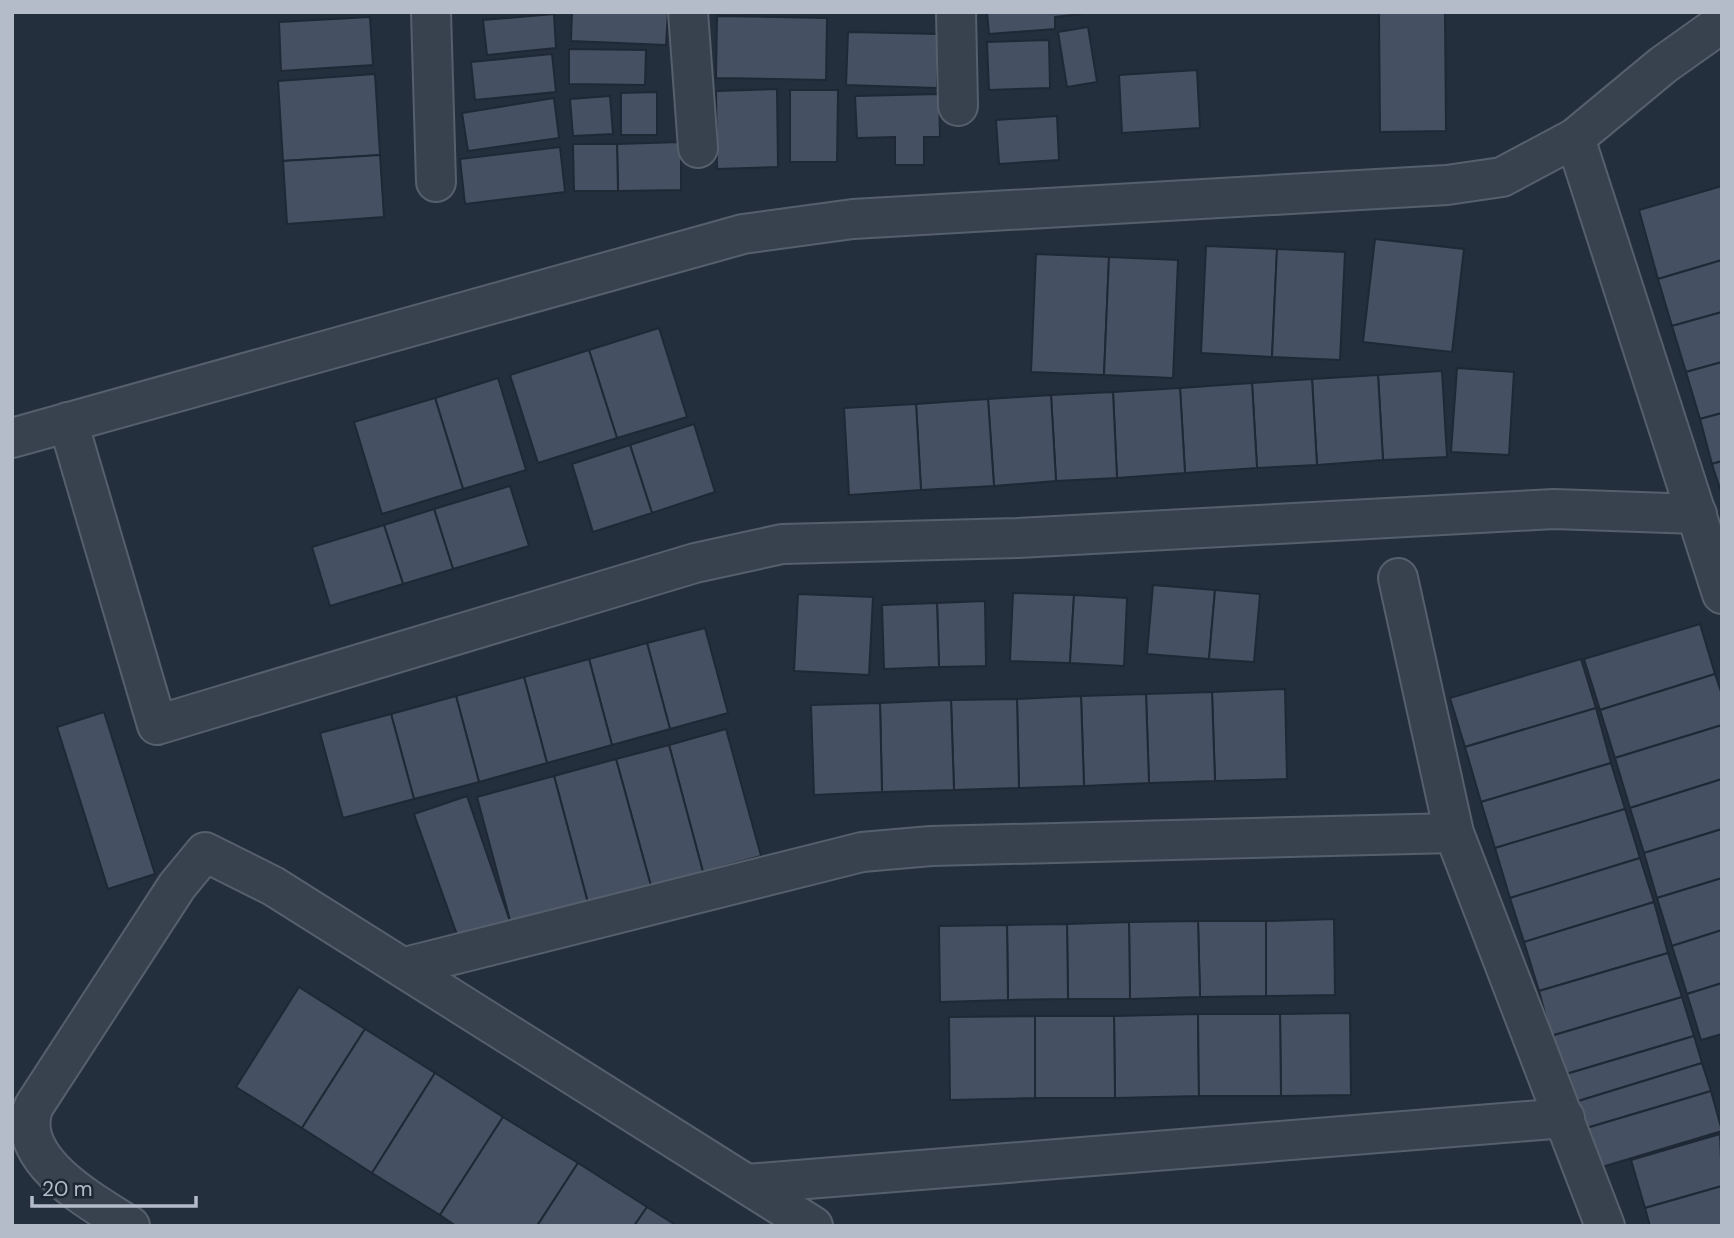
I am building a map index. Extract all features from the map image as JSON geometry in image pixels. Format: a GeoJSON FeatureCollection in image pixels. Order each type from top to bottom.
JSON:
{"type":"FeatureCollection","features":[{"type":"Feature","properties":{"kind":"street"},"geometry":{"type":"LineString","coordinates":[[431,12],[436,182]]}},
{"type":"Feature","properties":{"kind":"street"},"geometry":{"type":"LineString","coordinates":[[688,12],[698,148]]}},
{"type":"Feature","properties":{"kind":"street"},"geometry":{"type":"LineString","coordinates":[[956,12],[958,106]]}},
{"type":"Feature","properties":{"kind":"street"},"geometry":{"type":"LineString","coordinates":[[12,438],[743,234],[853,219],[1447,185],[1502,177],[1575,138],[1663,65],[1722,23]]}},
{"type":"Feature","properties":{"kind":"street"},"geometry":{"type":"LineString","coordinates":[[1575,138],[1722,594]]}},
{"type":"Feature","properties":{"kind":"street"},"geometry":{"type":"LineString","coordinates":[[68,422],[157,725],[695,563],[782,544],[1018,538],[1554,509],[1697,514]]}},
{"type":"Feature","properties":{"kind":"street"},"geometry":{"type":"LineString","coordinates":[[1398,578],[1454,833],[1605,1226]]}},
{"type":"Feature","properties":{"kind":"street"},"geometry":{"type":"LineString","coordinates":[[405,967],[862,852],[932,846],[1454,833]]}},
{"type":"Feature","properties":{"kind":"street"},"geometry":{"type":"LineString","coordinates":[[130,1226],[72,1189],[51,1169],[32,1137],[29,1119],[34,1106],[177,886],[205,852],[273,886],[405,967],[813,1226]]}},
{"type":"Feature","properties":{"kind":"street"},"geometry":{"type":"LineString","coordinates":[[747,1184],[1565,1118]]}},
{"type":"Feature","properties":{"kind":"building"},"geometry":{"type":"Polygon","coordinates":[[[572,12],[668,12],[666,45],[571,41],[572,12]]]}},
{"type":"Feature","properties":{"kind":"building"},"geometry":{"type":"Polygon","coordinates":[[[987,12],[1081,14],[1055,17],[1055,29],[989,34],[987,12]]]}},
{"type":"Feature","properties":{"kind":"building"},"geometry":{"type":"Polygon","coordinates":[[[1379,12],[1445,12],[1446,131],[1380,132],[1379,12]]]}},
{"type":"Feature","properties":{"kind":"building"},"geometry":{"type":"Polygon","coordinates":[[[554,14],[556,48],[487,55],[483,20],[554,14]]]}},
{"type":"Feature","properties":{"kind":"building"},"geometry":{"type":"Polygon","coordinates":[[[717,16],[827,18],[826,80],[716,78],[717,16]]]}},
{"type":"Feature","properties":{"kind":"building"},"geometry":{"type":"Polygon","coordinates":[[[370,17],[373,65],[281,71],[279,22],[370,17]]]}},
{"type":"Feature","properties":{"kind":"building"},"geometry":{"type":"Polygon","coordinates":[[[1088,27],[1097,82],[1067,87],[1058,32],[1088,27]]]}},
{"type":"Feature","properties":{"kind":"building"},"geometry":{"type":"Polygon","coordinates":[[[848,32],[938,34],[937,88],[846,85],[848,32]]]}},
{"type":"Feature","properties":{"kind":"building"},"geometry":{"type":"Polygon","coordinates":[[[1049,40],[1050,88],[989,90],[987,42],[1049,40]]]}},
{"type":"Feature","properties":{"kind":"building"},"geometry":{"type":"Polygon","coordinates":[[[569,49],[646,50],[645,85],[569,84],[569,49]]]}},
{"type":"Feature","properties":{"kind":"building"},"geometry":{"type":"Polygon","coordinates":[[[552,54],[556,92],[475,100],[471,62],[552,54]]]}},
{"type":"Feature","properties":{"kind":"building"},"geometry":{"type":"Polygon","coordinates":[[[1197,70],[1200,128],[1122,133],[1119,75],[1197,70]]]}},
{"type":"Feature","properties":{"kind":"building"},"geometry":{"type":"Polygon","coordinates":[[[375,74],[380,155],[283,161],[278,81],[375,74]]]}},
{"type":"Feature","properties":{"kind":"building"},"geometry":{"type":"Polygon","coordinates":[[[777,89],[778,167],[717,169],[716,91],[777,89]]]}},
{"type":"Feature","properties":{"kind":"building"},"geometry":{"type":"Polygon","coordinates":[[[790,90],[838,90],[837,162],[790,162],[790,90]]]}},
{"type":"Feature","properties":{"kind":"building"},"geometry":{"type":"Polygon","coordinates":[[[657,92],[657,135],[621,135],[621,93],[657,92]]]}},
{"type":"Feature","properties":{"kind":"building"},"geometry":{"type":"Polygon","coordinates":[[[939,94],[940,137],[924,137],[924,165],[895,165],[895,137],[857,138],[855,96],[939,94]]]}},
{"type":"Feature","properties":{"kind":"building"},"geometry":{"type":"Polygon","coordinates":[[[610,96],[613,134],[573,136],[570,99],[610,96]]]}},
{"type":"Feature","properties":{"kind":"building"},"geometry":{"type":"Polygon","coordinates":[[[554,98],[559,138],[468,151],[462,113],[554,98]]]}},
{"type":"Feature","properties":{"kind":"building"},"geometry":{"type":"Polygon","coordinates":[[[1057,116],[1059,160],[999,164],[996,120],[1057,116]]]}},
{"type":"Feature","properties":{"kind":"building"},"geometry":{"type":"Polygon","coordinates":[[[681,142],[681,190],[618,191],[617,144],[681,142]]]}},
{"type":"Feature","properties":{"kind":"building"},"geometry":{"type":"Polygon","coordinates":[[[573,144],[617,144],[618,191],[574,191],[573,144]]]}},
{"type":"Feature","properties":{"kind":"building"},"geometry":{"type":"Polygon","coordinates":[[[560,147],[565,192],[465,204],[460,159],[560,147]]]}},
{"type":"Feature","properties":{"kind":"building"},"geometry":{"type":"Polygon","coordinates":[[[380,155],[384,217],[287,224],[283,161],[380,155]]]}},
{"type":"Feature","properties":{"kind":"building"},"geometry":{"type":"Polygon","coordinates":[[[1722,186],[1722,260],[1658,279],[1639,210],[1722,186]]]}},
{"type":"Feature","properties":{"kind":"building"},"geometry":{"type":"Polygon","coordinates":[[[1375,239],[1464,249],[1452,352],[1363,342],[1375,239]]]}},
{"type":"Feature","properties":{"kind":"building"},"geometry":{"type":"Polygon","coordinates":[[[1206,246],[1277,249],[1272,357],[1201,353],[1206,246]]]}},
{"type":"Feature","properties":{"kind":"building"},"geometry":{"type":"Polygon","coordinates":[[[1277,249],[1345,252],[1340,360],[1272,357],[1277,249]]]}},
{"type":"Feature","properties":{"kind":"building"},"geometry":{"type":"Polygon","coordinates":[[[1036,254],[1109,257],[1104,375],[1031,372],[1036,254]]]}},
{"type":"Feature","properties":{"kind":"building"},"geometry":{"type":"Polygon","coordinates":[[[1109,257],[1178,260],[1173,378],[1104,375],[1109,257]]]}},
{"type":"Feature","properties":{"kind":"building"},"geometry":{"type":"Polygon","coordinates":[[[1722,260],[1722,312],[1672,326],[1658,279],[1722,260]]]}},
{"type":"Feature","properties":{"kind":"building"},"geometry":{"type":"Polygon","coordinates":[[[1722,312],[1722,362],[1686,372],[1672,326],[1722,312]]]}},
{"type":"Feature","properties":{"kind":"building"},"geometry":{"type":"Polygon","coordinates":[[[659,328],[687,417],[617,438],[589,350],[659,328]]]}},
{"type":"Feature","properties":{"kind":"building"},"geometry":{"type":"Polygon","coordinates":[[[589,350],[617,438],[538,463],[510,375],[589,350]]]}},
{"type":"Feature","properties":{"kind":"building"},"geometry":{"type":"Polygon","coordinates":[[[1722,362],[1722,413],[1700,419],[1686,372],[1722,362]]]}},
{"type":"Feature","properties":{"kind":"building"},"geometry":{"type":"Polygon","coordinates":[[[1457,368],[1514,372],[1509,455],[1451,452],[1457,368]]]}},
{"type":"Feature","properties":{"kind":"building"},"geometry":{"type":"Polygon","coordinates":[[[1442,371],[1447,457],[1383,460],[1378,375],[1442,371]]]}},
{"type":"Feature","properties":{"kind":"building"},"geometry":{"type":"Polygon","coordinates":[[[1378,375],[1383,460],[1317,465],[1312,379],[1378,375]]]}},
{"type":"Feature","properties":{"kind":"building"},"geometry":{"type":"Polygon","coordinates":[[[498,378],[526,470],[463,489],[435,398],[498,378]]]}},
{"type":"Feature","properties":{"kind":"building"},"geometry":{"type":"Polygon","coordinates":[[[1312,379],[1317,465],[1257,468],[1252,383],[1312,379]]]}},
{"type":"Feature","properties":{"kind":"building"},"geometry":{"type":"Polygon","coordinates":[[[1252,383],[1257,468],[1185,473],[1180,388],[1252,383]]]}},
{"type":"Feature","properties":{"kind":"building"},"geometry":{"type":"Polygon","coordinates":[[[1180,388],[1185,473],[1117,478],[1113,392],[1180,388]]]}},
{"type":"Feature","properties":{"kind":"building"},"geometry":{"type":"Polygon","coordinates":[[[1113,392],[1117,478],[1056,481],[1051,395],[1113,392]]]}},
{"type":"Feature","properties":{"kind":"building"},"geometry":{"type":"Polygon","coordinates":[[[1051,395],[1056,481],[994,486],[988,399],[1051,395]]]}},
{"type":"Feature","properties":{"kind":"building"},"geometry":{"type":"Polygon","coordinates":[[[435,398],[463,489],[382,514],[354,422],[435,398]]]}},
{"type":"Feature","properties":{"kind":"building"},"geometry":{"type":"Polygon","coordinates":[[[988,399],[994,486],[921,490],[916,404],[988,399]]]}},
{"type":"Feature","properties":{"kind":"building"},"geometry":{"type":"Polygon","coordinates":[[[916,404],[921,490],[849,495],[844,408],[916,404]]]}},
{"type":"Feature","properties":{"kind":"building"},"geometry":{"type":"Polygon","coordinates":[[[1722,413],[1722,461],[1712,464],[1700,419],[1722,413]]]}},
{"type":"Feature","properties":{"kind":"building"},"geometry":{"type":"Polygon","coordinates":[[[694,424],[715,492],[652,513],[630,445],[694,424]]]}},
{"type":"Feature","properties":{"kind":"building"},"geometry":{"type":"Polygon","coordinates":[[[630,445],[652,513],[593,532],[572,464],[630,445]]]}},
{"type":"Feature","properties":{"kind":"building"},"geometry":{"type":"Polygon","coordinates":[[[1722,461],[1722,495],[1712,464],[1722,461]]]}},
{"type":"Feature","properties":{"kind":"building"},"geometry":{"type":"Polygon","coordinates":[[[510,486],[529,546],[453,569],[434,509],[510,486]]]}},
{"type":"Feature","properties":{"kind":"building"},"geometry":{"type":"Polygon","coordinates":[[[434,509],[453,569],[403,584],[384,525],[434,509]]]}},
{"type":"Feature","properties":{"kind":"building"},"geometry":{"type":"Polygon","coordinates":[[[384,525],[403,584],[330,606],[312,547],[384,525]]]}},
{"type":"Feature","properties":{"kind":"building"},"geometry":{"type":"Polygon","coordinates":[[[1153,585],[1215,590],[1209,659],[1147,654],[1153,585]]]}},
{"type":"Feature","properties":{"kind":"building"},"geometry":{"type":"Polygon","coordinates":[[[1215,590],[1260,594],[1254,662],[1209,659],[1215,590]]]}},
{"type":"Feature","properties":{"kind":"building"},"geometry":{"type":"Polygon","coordinates":[[[1013,593],[1074,595],[1070,663],[1010,661],[1013,593]]]}},
{"type":"Feature","properties":{"kind":"building"},"geometry":{"type":"Polygon","coordinates":[[[798,594],[873,597],[869,675],[794,671],[798,594]]]}},
{"type":"Feature","properties":{"kind":"building"},"geometry":{"type":"Polygon","coordinates":[[[1074,595],[1127,598],[1124,666],[1070,663],[1074,595]]]}},
{"type":"Feature","properties":{"kind":"building"},"geometry":{"type":"Polygon","coordinates":[[[985,601],[986,666],[939,667],[937,603],[985,601]]]}},
{"type":"Feature","properties":{"kind":"building"},"geometry":{"type":"Polygon","coordinates":[[[937,603],[939,667],[884,669],[882,605],[937,603]]]}},
{"type":"Feature","properties":{"kind":"building"},"geometry":{"type":"Polygon","coordinates":[[[1700,624],[1715,674],[1600,710],[1584,659],[1700,624]]]}},
{"type":"Feature","properties":{"kind":"building"},"geometry":{"type":"Polygon","coordinates":[[[705,628],[728,713],[670,729],[647,643],[705,628]]]}},
{"type":"Feature","properties":{"kind":"building"},"geometry":{"type":"Polygon","coordinates":[[[647,643],[670,729],[612,745],[589,659],[647,643]]]}},
{"type":"Feature","properties":{"kind":"building"},"geometry":{"type":"Polygon","coordinates":[[[589,659],[612,745],[547,763],[524,677],[589,659]]]}},
{"type":"Feature","properties":{"kind":"building"},"geometry":{"type":"Polygon","coordinates":[[[1581,659],[1596,708],[1465,747],[1450,698],[1581,659]]]}},
{"type":"Feature","properties":{"kind":"building"},"geometry":{"type":"Polygon","coordinates":[[[1715,674],[1722,695],[1722,725],[1615,758],[1600,710],[1715,674]]]}},
{"type":"Feature","properties":{"kind":"building"},"geometry":{"type":"Polygon","coordinates":[[[524,677],[547,763],[479,782],[456,696],[524,677]]]}},
{"type":"Feature","properties":{"kind":"building"},"geometry":{"type":"Polygon","coordinates":[[[1285,689],[1287,779],[1215,781],[1212,692],[1285,689]]]}},
{"type":"Feature","properties":{"kind":"building"},"geometry":{"type":"Polygon","coordinates":[[[1212,692],[1215,781],[1149,783],[1146,694],[1212,692]]]}},
{"type":"Feature","properties":{"kind":"building"},"geometry":{"type":"Polygon","coordinates":[[[1146,694],[1149,783],[1084,786],[1081,696],[1146,694]]]}},
{"type":"Feature","properties":{"kind":"building"},"geometry":{"type":"Polygon","coordinates":[[[456,696],[479,782],[414,799],[391,714],[456,696]]]}},
{"type":"Feature","properties":{"kind":"building"},"geometry":{"type":"Polygon","coordinates":[[[1081,696],[1084,786],[1019,788],[1017,699],[1081,696]]]}},
{"type":"Feature","properties":{"kind":"building"},"geometry":{"type":"Polygon","coordinates":[[[1017,699],[1019,788],[954,790],[951,700],[1017,699]]]}},
{"type":"Feature","properties":{"kind":"building"},"geometry":{"type":"Polygon","coordinates":[[[951,700],[954,790],[882,792],[880,703],[951,700]]]}},
{"type":"Feature","properties":{"kind":"building"},"geometry":{"type":"Polygon","coordinates":[[[880,703],[882,792],[814,795],[811,705],[880,703]]]}},
{"type":"Feature","properties":{"kind":"building"},"geometry":{"type":"Polygon","coordinates":[[[1596,708],[1611,763],[1481,802],[1465,747],[1596,708]]]}},
{"type":"Feature","properties":{"kind":"building"},"geometry":{"type":"Polygon","coordinates":[[[104,712],[155,874],[108,889],[57,727],[104,712]]]}},
{"type":"Feature","properties":{"kind":"building"},"geometry":{"type":"Polygon","coordinates":[[[391,714],[414,799],[343,818],[320,733],[391,714]]]}},
{"type":"Feature","properties":{"kind":"building"},"geometry":{"type":"Polygon","coordinates":[[[1722,725],[1722,779],[1630,808],[1615,758],[1722,725]]]}},
{"type":"Feature","properties":{"kind":"building"},"geometry":{"type":"Polygon","coordinates":[[[726,729],[761,856],[703,872],[669,745],[726,729]]]}},
{"type":"Feature","properties":{"kind":"building"},"geometry":{"type":"Polygon","coordinates":[[[669,745],[703,872],[651,886],[616,759],[669,745]]]}},
{"type":"Feature","properties":{"kind":"building"},"geometry":{"type":"Polygon","coordinates":[[[616,759],[651,886],[588,903],[554,776],[616,759]]]}},
{"type":"Feature","properties":{"kind":"building"},"geometry":{"type":"Polygon","coordinates":[[[1611,763],[1625,809],[1495,848],[1481,802],[1611,763]]]}},
{"type":"Feature","properties":{"kind":"building"},"geometry":{"type":"Polygon","coordinates":[[[554,776],[588,903],[511,924],[477,797],[554,776]]]}},
{"type":"Feature","properties":{"kind":"building"},"geometry":{"type":"Polygon","coordinates":[[[1722,779],[1722,829],[1644,853],[1630,808],[1722,779]]]}},
{"type":"Feature","properties":{"kind":"building"},"geometry":{"type":"Polygon","coordinates":[[[467,796],[511,924],[460,943],[414,814],[467,796]]]}},
{"type":"Feature","properties":{"kind":"building"},"geometry":{"type":"Polygon","coordinates":[[[1625,809],[1640,858],[1510,898],[1495,848],[1625,809]]]}},
{"type":"Feature","properties":{"kind":"building"},"geometry":{"type":"Polygon","coordinates":[[[1722,829],[1722,878],[1657,898],[1644,853],[1722,829]]]}},
{"type":"Feature","properties":{"kind":"building"},"geometry":{"type":"Polygon","coordinates":[[[1640,858],[1654,902],[1524,942],[1510,898],[1640,858]]]}},
{"type":"Feature","properties":{"kind":"building"},"geometry":{"type":"Polygon","coordinates":[[[1722,878],[1722,930],[1672,946],[1657,898],[1722,878]]]}},
{"type":"Feature","properties":{"kind":"building"},"geometry":{"type":"Polygon","coordinates":[[[1654,902],[1668,953],[1539,991],[1524,942],[1654,902]]]}},
{"type":"Feature","properties":{"kind":"building"},"geometry":{"type":"Polygon","coordinates":[[[1334,919],[1335,995],[1266,996],[1266,921],[1334,919]]]}},
{"type":"Feature","properties":{"kind":"building"},"geometry":{"type":"Polygon","coordinates":[[[1198,921],[1266,921],[1266,996],[1200,997],[1198,921]]]}},
{"type":"Feature","properties":{"kind":"building"},"geometry":{"type":"Polygon","coordinates":[[[1198,921],[1200,997],[1130,999],[1129,922],[1198,921]]]}},
{"type":"Feature","properties":{"kind":"building"},"geometry":{"type":"Polygon","coordinates":[[[1129,922],[1130,999],[1068,999],[1067,924],[1129,922]]]}},
{"type":"Feature","properties":{"kind":"building"},"geometry":{"type":"Polygon","coordinates":[[[1067,924],[1068,999],[1008,1000],[1007,925],[1067,924]]]}},
{"type":"Feature","properties":{"kind":"building"},"geometry":{"type":"Polygon","coordinates":[[[1007,925],[1008,1000],[940,1002],[939,926],[1007,925]]]}},
{"type":"Feature","properties":{"kind":"building"},"geometry":{"type":"Polygon","coordinates":[[[1722,930],[1722,983],[1687,994],[1672,946],[1722,930]]]}},
{"type":"Feature","properties":{"kind":"building"},"geometry":{"type":"Polygon","coordinates":[[[1668,953],[1682,997],[1551,1036],[1539,991],[1668,953]]]}},
{"type":"Feature","properties":{"kind":"building"},"geometry":{"type":"Polygon","coordinates":[[[1722,983],[1722,1034],[1701,1040],[1687,994],[1722,983]]]}},
{"type":"Feature","properties":{"kind":"building"},"geometry":{"type":"Polygon","coordinates":[[[299,987],[365,1029],[302,1128],[236,1087],[299,987]]]}},
{"type":"Feature","properties":{"kind":"building"},"geometry":{"type":"Polygon","coordinates":[[[1682,997],[1694,1036],[1563,1075],[1551,1036],[1682,997]]]}},
{"type":"Feature","properties":{"kind":"building"},"geometry":{"type":"Polygon","coordinates":[[[1350,1013],[1351,1095],[1281,1096],[1280,1014],[1350,1013]]]}},
{"type":"Feature","properties":{"kind":"building"},"geometry":{"type":"Polygon","coordinates":[[[1198,1014],[1199,1096],[1115,1098],[1114,1016],[1198,1014]]]}},
{"type":"Feature","properties":{"kind":"building"},"geometry":{"type":"Polygon","coordinates":[[[1198,1014],[1280,1014],[1281,1096],[1199,1096],[1198,1014]]]}},
{"type":"Feature","properties":{"kind":"building"},"geometry":{"type":"Polygon","coordinates":[[[1035,1016],[1035,1098],[950,1100],[949,1017],[1035,1016]]]}},
{"type":"Feature","properties":{"kind":"building"},"geometry":{"type":"Polygon","coordinates":[[[1035,1016],[1114,1016],[1115,1098],[1035,1098],[1035,1016]]]}},
{"type":"Feature","properties":{"kind":"building"},"geometry":{"type":"Polygon","coordinates":[[[365,1029],[435,1073],[372,1173],[302,1128],[365,1029]]]}},
{"type":"Feature","properties":{"kind":"building"},"geometry":{"type":"Polygon","coordinates":[[[1694,1036],[1702,1063],[1572,1103],[1563,1075],[1694,1036]]]}},
{"type":"Feature","properties":{"kind":"building"},"geometry":{"type":"Polygon","coordinates":[[[1702,1063],[1711,1091],[1580,1130],[1572,1103],[1702,1063]]]}},
{"type":"Feature","properties":{"kind":"building"},"geometry":{"type":"Polygon","coordinates":[[[435,1073],[503,1117],[440,1215],[372,1173],[435,1073]]]}},
{"type":"Feature","properties":{"kind":"building"},"geometry":{"type":"Polygon","coordinates":[[[1711,1091],[1722,1131],[1592,1170],[1580,1130],[1711,1091]]]}},
{"type":"Feature","properties":{"kind":"building"},"geometry":{"type":"Polygon","coordinates":[[[503,1117],[578,1163],[537,1226],[456,1226],[440,1215],[503,1117]]]}},
{"type":"Feature","properties":{"kind":"building"},"geometry":{"type":"Polygon","coordinates":[[[1720,1134],[1722,1186],[1645,1208],[1631,1160],[1720,1134]]]}},
{"type":"Feature","properties":{"kind":"building"},"geometry":{"type":"Polygon","coordinates":[[[578,1163],[647,1207],[634,1226],[537,1226],[578,1163]]]}},
{"type":"Feature","properties":{"kind":"building"},"geometry":{"type":"Polygon","coordinates":[[[1722,1186],[1722,1226],[1650,1226],[1645,1208],[1722,1186]]]}},
{"type":"Feature","properties":{"kind":"building"},"geometry":{"type":"Polygon","coordinates":[[[647,1207],[677,1226],[634,1226],[647,1207]]]}}]}
